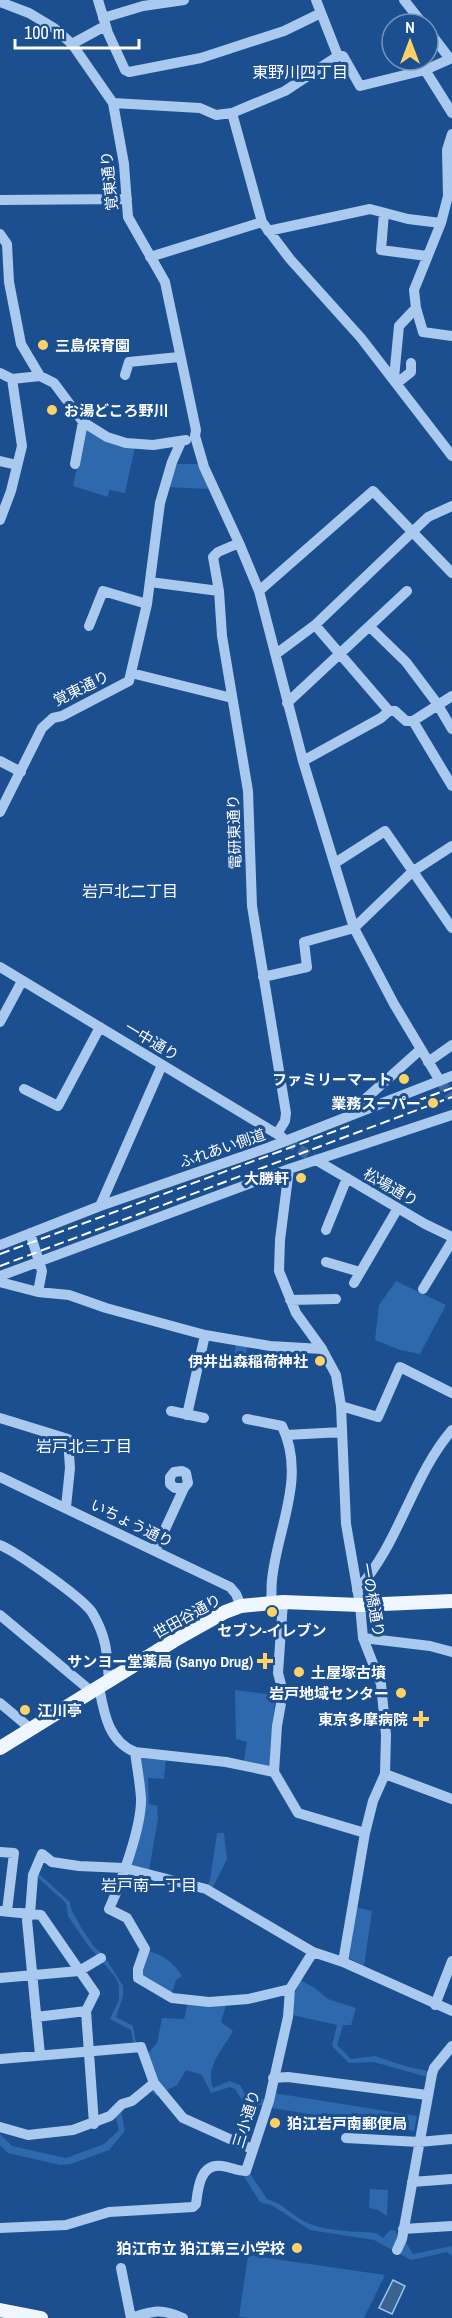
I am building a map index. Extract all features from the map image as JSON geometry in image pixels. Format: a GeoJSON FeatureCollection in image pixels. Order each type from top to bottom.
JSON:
{"type":"FeatureCollection","features":[{"type":"Feature","properties":{"kind":"main road","name":"世田谷通り"},"geometry":{"type":"LineString","coordinates":[[0,1748],[175,1640],[225,1612],[241,1606],[277,1603],[360,1605],[452,1600]]}},
{"type":"Feature","properties":{"kind":"main road"},"geometry":{"type":"LineString","coordinates":[[0,2310],[41,2318]]}},
{"type":"Feature","properties":{"kind":"street"},"geometry":{"type":"LineString","coordinates":[[98,0],[104,22],[129,72],[201,58],[284,31],[321,13]]}},
{"type":"Feature","properties":{"kind":"street"},"geometry":{"type":"LineString","coordinates":[[72,44],[104,22],[143,6],[184,0]]}},
{"type":"Feature","properties":{"kind":"street"},"geometry":{"type":"LineString","coordinates":[[316,0],[338,56]]}},
{"type":"Feature","properties":{"kind":"street","name":"覚東通り"},"geometry":{"type":"LineString","coordinates":[[0,2],[38,18],[54,28],[72,44],[113,102],[124,164],[128,217],[165,282],[196,430],[195,436],[204,467],[259,591],[287,703],[341,890],[354,928],[420,1050],[440,1081]]}},
{"type":"Feature","properties":{"kind":"street"},"geometry":{"type":"LineString","coordinates":[[440,46],[450,59],[440,63]]}},
{"type":"Feature","properties":{"kind":"street"},"geometry":{"type":"LineString","coordinates":[[113,102],[200,108],[216,115],[232,113],[285,91],[338,56],[343,56],[360,86],[417,72]]}},
{"type":"Feature","properties":{"kind":"street"},"geometry":{"type":"LineString","coordinates":[[426,72],[452,113]]}},
{"type":"Feature","properties":{"kind":"street"},"geometry":{"type":"LineString","coordinates":[[232,113],[265,226],[395,381],[452,456]]}},
{"type":"Feature","properties":{"kind":"street"},"geometry":{"type":"LineString","coordinates":[[452,134],[447,150],[448,196],[441,223],[414,290],[416,308],[423,332],[452,336]]}},
{"type":"Feature","properties":{"kind":"street"},"geometry":{"type":"LineString","coordinates":[[0,200],[127,200]]}},
{"type":"Feature","properties":{"kind":"street"},"geometry":{"type":"LineString","coordinates":[[150,256],[265,226],[370,209],[408,219],[441,223]]}},
{"type":"Feature","properties":{"kind":"street"},"geometry":{"type":"LineString","coordinates":[[384,213],[381,250],[427,256]]}},
{"type":"Feature","properties":{"kind":"street"},"geometry":{"type":"LineString","coordinates":[[0,234],[7,244],[9,282],[21,344],[40,376]]}},
{"type":"Feature","properties":{"kind":"street"},"geometry":{"type":"LineString","coordinates":[[395,381],[399,326],[416,308]]}},
{"type":"Feature","properties":{"kind":"street"},"geometry":{"type":"LineString","coordinates":[[126,375],[129,362],[179,357]]}},
{"type":"Feature","properties":{"kind":"street"},"geometry":{"type":"LineString","coordinates":[[395,381],[411,372],[411,363]]}},
{"type":"Feature","properties":{"kind":"street"},"geometry":{"type":"LineString","coordinates":[[0,373],[12,379],[40,376],[54,383],[83,422],[107,438],[126,443],[153,445],[181,442],[195,436]]}},
{"type":"Feature","properties":{"kind":"street"},"geometry":{"type":"LineString","coordinates":[[0,520],[11,490],[22,446],[12,379]]}},
{"type":"Feature","properties":{"kind":"street"},"geometry":{"type":"LineString","coordinates":[[75,464],[83,422]]}},
{"type":"Feature","properties":{"kind":"street","name":"覚東通り"},"geometry":{"type":"LineString","coordinates":[[0,813],[42,728],[52,718],[62,716],[129,681],[147,604],[160,503],[171,462],[181,442]]}},
{"type":"Feature","properties":{"kind":"street"},"geometry":{"type":"LineString","coordinates":[[0,461],[17,465]]}},
{"type":"Feature","properties":{"kind":"street"},"geometry":{"type":"LineString","coordinates":[[259,591],[373,491],[452,573]]}},
{"type":"Feature","properties":{"kind":"street"},"geometry":{"type":"LineString","coordinates":[[276,654],[315,625],[428,517],[452,506]]}},
{"type":"Feature","properties":{"kind":"street","name":"電研東通り"},"geometry":{"type":"LineString","coordinates":[[239,543],[218,552],[213,557],[219,591],[222,636],[248,791],[252,906],[286,1117],[277,1134]]}},
{"type":"Feature","properties":{"kind":"street"},"geometry":{"type":"LineString","coordinates":[[150,582],[219,591]]}},
{"type":"Feature","properties":{"kind":"street"},"geometry":{"type":"LineString","coordinates":[[89,626],[103,591],[147,604]]}},
{"type":"Feature","properties":{"kind":"street"},"geometry":{"type":"LineString","coordinates":[[287,703],[407,591]]}},
{"type":"Feature","properties":{"kind":"street"},"geometry":{"type":"LineString","coordinates":[[315,625],[339,656],[389,711]]}},
{"type":"Feature","properties":{"kind":"street"},"geometry":{"type":"LineString","coordinates":[[370,627],[406,662],[438,705],[452,729]]}},
{"type":"Feature","properties":{"kind":"street"},"geometry":{"type":"LineString","coordinates":[[131,673],[232,698]]}},
{"type":"Feature","properties":{"kind":"street"},"geometry":{"type":"LineString","coordinates":[[303,761],[381,718],[389,711],[395,711],[406,721],[413,721],[452,696]]}},
{"type":"Feature","properties":{"kind":"street"},"geometry":{"type":"LineString","coordinates":[[413,721],[452,786]]}},
{"type":"Feature","properties":{"kind":"street"},"geometry":{"type":"LineString","coordinates":[[0,761],[21,772]]}},
{"type":"Feature","properties":{"kind":"street"},"geometry":{"type":"LineString","coordinates":[[335,863],[385,831],[452,928]]}},
{"type":"Feature","properties":{"kind":"street"},"geometry":{"type":"LineString","coordinates":[[263,977],[307,967],[304,942],[354,928],[412,872],[452,846]]}},
{"type":"Feature","properties":{"kind":"street","name":"一中通り"},"geometry":{"type":"LineString","coordinates":[[0,967],[287,1141]]}},
{"type":"Feature","properties":{"kind":"street"},"geometry":{"type":"LineString","coordinates":[[0,1022],[22,981]]}},
{"type":"Feature","properties":{"kind":"street"},"geometry":{"type":"LineString","coordinates":[[24,1089],[58,1107],[100,1027]]}},
{"type":"Feature","properties":{"kind":"street"},"geometry":{"type":"LineString","coordinates":[[428,1062],[452,1045]]}},
{"type":"Feature","properties":{"kind":"street"},"geometry":{"type":"LineString","coordinates":[[363,1111],[363,1101],[420,1050]]}},
{"type":"Feature","properties":{"kind":"street"},"geometry":{"type":"LineString","coordinates":[[100,1206],[162,1065]]}},
{"type":"Feature","properties":{"kind":"street","name":"ふれあい側道"},"geometry":{"type":"LineString","coordinates":[[0,1245],[100,1206],[287,1141],[452,1076]]}},
{"type":"Feature","properties":{"kind":"street"},"geometry":{"type":"LineString","coordinates":[[0,1276],[289,1169],[452,1115]]}},
{"type":"Feature","properties":{"kind":"street","name":"松場通り"},"geometry":{"type":"LineString","coordinates":[[316,1160],[452,1237]]}},
{"type":"Feature","properties":{"kind":"street","name":"一の橋通り"},"geometry":{"type":"LineString","coordinates":[[289,1169],[280,1240],[279,1271],[290,1300],[336,1375],[341,1406],[346,1524],[360,1605],[363,1638],[381,1684],[386,1736],[386,1774],[373,1801],[365,1833],[343,1962]]}},
{"type":"Feature","properties":{"kind":"street"},"geometry":{"type":"LineString","coordinates":[[326,1230],[347,1178]]}},
{"type":"Feature","properties":{"kind":"street"},"geometry":{"type":"LineString","coordinates":[[326,1262],[357,1277],[398,1208]]}},
{"type":"Feature","properties":{"kind":"street"},"geometry":{"type":"LineString","coordinates":[[30,1233],[42,1271],[38,1292]]}},
{"type":"Feature","properties":{"kind":"street"},"geometry":{"type":"LineString","coordinates":[[423,1289],[452,1241]]}},
{"type":"Feature","properties":{"kind":"street"},"geometry":{"type":"LineString","coordinates":[[0,1282],[38,1292],[69,1295],[106,1308],[206,1335],[270,1346],[322,1349]]}},
{"type":"Feature","properties":{"kind":"street"},"geometry":{"type":"LineString","coordinates":[[290,1300],[336,1299]]}},
{"type":"Feature","properties":{"kind":"street"},"geometry":{"type":"LineString","coordinates":[[187,1415],[206,1335]]}},
{"type":"Feature","properties":{"kind":"street"},"geometry":{"type":"LineString","coordinates":[[341,1406],[378,1417],[399,1367],[452,1394]]}},
{"type":"Feature","properties":{"kind":"street"},"geometry":{"type":"LineString","coordinates":[[171,1411],[204,1418]]}},
{"type":"Feature","properties":{"kind":"street"},"geometry":{"type":"LineString","coordinates":[[0,1419],[68,1439],[70,1468],[66,1507]]}},
{"type":"Feature","properties":{"kind":"street"},"geometry":{"type":"LineString","coordinates":[[247,1419],[282,1426],[286,1435],[292,1476],[291,1492],[272,1579],[277,1603],[278,1673],[283,1692],[274,1772],[297,1813],[365,1833]]}},
{"type":"Feature","properties":{"kind":"street"},"geometry":{"type":"LineString","coordinates":[[357,1590],[373,1572],[429,1461],[452,1430]]}},
{"type":"Feature","properties":{"kind":"street"},"geometry":{"type":"LineString","coordinates":[[286,1435],[342,1432]]}},
{"type":"Feature","properties":{"kind":"street","name":"いちょう通り"},"geometry":{"type":"LineString","coordinates":[[0,1477],[230,1587],[241,1606]]}},
{"type":"Feature","properties":{"kind":"street"},"geometry":{"type":"LineString","coordinates":[[155,1551],[184,1488]]}},
{"type":"Feature","properties":{"kind":"street"},"geometry":{"type":"LineString","coordinates":[[0,1559],[3,1546],[30,1563],[92,1611],[106,1643],[100,1686],[104,1718],[119,1744],[135,1752],[215,1761],[274,1772]]}},
{"type":"Feature","properties":{"kind":"street"},"geometry":{"type":"LineString","coordinates":[[0,1615],[100,1686]]}},
{"type":"Feature","properties":{"kind":"street"},"geometry":{"type":"LineString","coordinates":[[363,1638],[430,1646],[452,1652]]}},
{"type":"Feature","properties":{"kind":"street"},"geometry":{"type":"LineString","coordinates":[[0,1703],[31,1729]]}},
{"type":"Feature","properties":{"kind":"street"},"geometry":{"type":"LineString","coordinates":[[135,1752],[140,1809],[122,1881],[109,1909],[127,1918],[145,1949],[138,1969],[138,1978],[172,1998],[209,2002],[248,1999],[290,1989]]}},
{"type":"Feature","properties":{"kind":"street"},"geometry":{"type":"LineString","coordinates":[[386,1774],[452,1799]]}},
{"type":"Feature","properties":{"kind":"street"},"geometry":{"type":"LineString","coordinates":[[0,1852],[14,1853],[3,1911],[41,1915],[95,1993],[87,2011],[94,2124]]}},
{"type":"Feature","properties":{"kind":"street"},"geometry":{"type":"LineString","coordinates":[[40,2055],[27,1920],[30,1914],[33,1875],[42,1854],[52,1862],[124,1868],[206,1889],[313,1952],[343,1962],[452,2011]]}},
{"type":"Feature","properties":{"kind":"street","name":"三小通り"},"geometry":{"type":"LineString","coordinates":[[0,2228],[61,2226],[109,2212],[193,2207],[196,2204],[199,2182],[203,2174],[221,2165],[238,2171],[246,2171],[269,2101],[288,2017],[290,1989],[313,1952]]}},
{"type":"Feature","properties":{"kind":"street"},"geometry":{"type":"LineString","coordinates":[[0,1978],[80,1971],[101,1958]]}},
{"type":"Feature","properties":{"kind":"street"},"geometry":{"type":"LineString","coordinates":[[435,2005],[452,1961]]}},
{"type":"Feature","properties":{"kind":"street"},"geometry":{"type":"LineString","coordinates":[[36,2017],[87,2011]]}},
{"type":"Feature","properties":{"kind":"street"},"geometry":{"type":"LineString","coordinates":[[397,2250],[402,2239],[434,2068],[452,2046]]}},
{"type":"Feature","properties":{"kind":"street"},"geometry":{"type":"LineString","coordinates":[[0,2059],[141,2047],[154,2083],[183,2118],[252,2149]]}},
{"type":"Feature","properties":{"kind":"street"},"geometry":{"type":"LineString","coordinates":[[273,2078],[428,2095]]}},
{"type":"Feature","properties":{"kind":"street"},"geometry":{"type":"LineString","coordinates":[[0,2127],[28,2135],[73,2130],[94,2124],[110,2116],[122,2104],[132,2101],[154,2083]]}},
{"type":"Feature","properties":{"kind":"street"},"geometry":{"type":"LineString","coordinates":[[346,2138],[419,2142],[452,2139]]}},
{"type":"Feature","properties":{"kind":"street"},"geometry":{"type":"LineString","coordinates":[[412,2182],[452,2179]]}},
{"type":"Feature","properties":{"kind":"street"},"geometry":{"type":"LineString","coordinates":[[404,2229],[452,2226]]}},
{"type":"Feature","properties":{"kind":"street"},"geometry":{"type":"LineString","coordinates":[[121,2268],[131,2318],[150,2311],[162,2310],[183,2318]]}},
{"type":"Feature","properties":{"kind":"shaded area"},"geometry":{"type":"Polygon","coordinates":[[[86,427],[135,447],[125,493],[109,490],[108,497],[73,486],[86,427]]]}},
{"type":"Feature","properties":{"kind":"shaded area"},"geometry":{"type":"Polygon","coordinates":[[[172,464],[201,464],[210,489],[165,487],[172,464]]]}},
{"type":"Feature","properties":{"kind":"shaded area"},"geometry":{"type":"Polygon","coordinates":[[[396,1281],[446,1305],[420,1354],[400,1350],[375,1340],[379,1305],[396,1281]]]}},
{"type":"Feature","properties":{"kind":"shaded area"},"geometry":{"type":"Polygon","coordinates":[[[236,1344],[247,1347],[245,1369],[232,1366],[236,1344]]]}},
{"type":"Feature","properties":{"kind":"shaded area"},"geometry":{"type":"Polygon","coordinates":[[[235,1690],[275,1695],[270,1770],[243,1765],[247,1742],[236,1739],[235,1690]]]}},
{"type":"Feature","properties":{"kind":"shaded area"},"geometry":{"type":"Polygon","coordinates":[[[138,1756],[166,1757],[164,1779],[148,1778],[149,1804],[157,1806],[158,1819],[149,1870],[127,1866],[136,1842],[138,1756]]]}},
{"type":"Feature","properties":{"kind":"shaded area"},"geometry":{"type":"Polygon","coordinates":[[[217,1833],[224,1833],[227,1859],[211,1891],[206,1889],[210,1880],[217,1833]]]}},
{"type":"Feature","properties":{"kind":"shaded area"},"geometry":{"type":"Polygon","coordinates":[[[38,1873],[70,1902],[71,1909],[82,1929],[95,1948],[103,1954],[123,1986],[123,1996],[116,2017],[133,2026],[136,2042],[133,2042],[131,2030],[110,2019],[119,2000],[119,1986],[116,1978],[87,1944],[68,1916],[66,1903],[36,1876],[38,1873]]]}},
{"type":"Feature","properties":{"kind":"shaded area"},"geometry":{"type":"Polygon","coordinates":[[[356,1907],[372,1911],[364,1966],[349,1958],[356,1907]]]}},
{"type":"Feature","properties":{"kind":"shaded area"},"geometry":{"type":"Polygon","coordinates":[[[148,1951],[168,1960],[182,1976],[176,1980],[171,1996],[140,1977],[148,1951]]]}},
{"type":"Feature","properties":{"kind":"shaded area"},"geometry":{"type":"Polygon","coordinates":[[[300,1980],[315,1988],[328,1999],[356,2008],[351,2025],[343,2025],[337,2045],[351,2059],[375,2056],[428,2071],[427,2077],[374,2062],[349,2063],[332,2046],[337,2025],[292,2015],[295,1993],[300,1980]]]}},
{"type":"Feature","properties":{"kind":"shaded area"},"geometry":{"type":"Polygon","coordinates":[[[188,2002],[226,2005],[221,2022],[233,2031],[213,2065],[211,2080],[213,2088],[230,2081],[240,2085],[248,2099],[264,2099],[263,2105],[246,2106],[235,2089],[230,2087],[211,2093],[202,2075],[186,2070],[177,2085],[156,2096],[151,2090],[132,2106],[121,2111],[125,2131],[109,2150],[71,2164],[60,2165],[8,2153],[0,2145],[0,2134],[12,2146],[66,2158],[104,2144],[119,2130],[114,2112],[154,2083],[146,2056],[157,2043],[162,2018],[184,2019],[188,2002]]]}},
{"type":"Feature","properties":{"kind":"shaded area"},"geometry":{"type":"Polygon","coordinates":[[[274,2093],[417,2116],[414,2131],[272,2108],[274,2093]]]}},
{"type":"Feature","properties":{"kind":"shaded area"},"geometry":{"type":"Polygon","coordinates":[[[249,2172],[267,2199],[317,2227],[376,2233],[383,2238],[390,2230],[396,2231],[397,2236],[402,2236],[413,2254],[452,2246],[452,2256],[447,2252],[411,2260],[374,2240],[310,2230],[273,2206],[260,2202],[243,2175],[249,2172]]]}},
{"type":"Feature","properties":{"kind":"shaded area"},"geometry":{"type":"Polygon","coordinates":[[[370,2189],[388,2190],[387,2216],[378,2210],[369,2208],[370,2189]]]}},
{"type":"Feature","properties":{"kind":"shaded area"},"geometry":{"type":"Polygon","coordinates":[[[248,2255],[385,2275],[364,2318],[239,2317],[248,2255]]]}},
{"type":"Feature","properties":{"kind":"shaded area"},"geometry":{"type":"Polygon","coordinates":[[[393,2280],[405,2286],[392,2314],[379,2308],[393,2280]]]}},
{"type":"Feature","properties":{"kind":"tunnel"},"geometry":{"type":"LineString","coordinates":[[440,1081],[452,1098]]}},
{"type":"Feature","properties":{"kind":"tunnel"},"geometry":{"type":"LineString","coordinates":[[287,1141],[316,1160]]}},
{"type":"Feature","properties":{"kind":"railway"},"geometry":{"type":"LineString","coordinates":[[403,1106],[452,1088]]}},
{"type":"Feature","properties":{"kind":"railway"},"geometry":{"type":"LineString","coordinates":[[0,1266],[452,1097]]}},
{"type":"Feature","properties":{"kind":"railway"},"geometry":{"type":"LineString","coordinates":[[0,1254],[349,1126]]}},
{"type":"Feature","properties":{"kind":"place","name":"三島保育園"},"geometry":{"type":"Point","coordinates":[43,345]}},
{"type":"Feature","properties":{"kind":"place","name":"お湯どころ野川"},"geometry":{"type":"Point","coordinates":[52,410]}},
{"type":"Feature","properties":{"kind":"place","name":"ファミリーマート"},"geometry":{"type":"Point","coordinates":[404,1079]}},
{"type":"Feature","properties":{"kind":"place","name":"業務スーパー"},"geometry":{"type":"Point","coordinates":[433,1103]}},
{"type":"Feature","properties":{"kind":"place","name":"大勝軒"},"geometry":{"type":"Point","coordinates":[301,1178]}},
{"type":"Feature","properties":{"kind":"place","name":"伊井出森稲荷神社"},"geometry":{"type":"Point","coordinates":[320,1361]}},
{"type":"Feature","properties":{"kind":"place","name":"セブン-イレブン"},"geometry":{"type":"Point","coordinates":[272,1612]}},
{"type":"Feature","properties":{"kind":"place","name":"サンヨー堂薬局 (Sanyo Drug)"},"geometry":{"type":"Point","coordinates":[265,1661]}},
{"type":"Feature","properties":{"kind":"place","name":"土屋塚古墳"},"geometry":{"type":"Point","coordinates":[299,1672]}},
{"type":"Feature","properties":{"kind":"place","name":"岩戸地域センター"},"geometry":{"type":"Point","coordinates":[401,1693]}},
{"type":"Feature","properties":{"kind":"place","name":"江川亭"},"geometry":{"type":"Point","coordinates":[25,1710]}},
{"type":"Feature","properties":{"kind":"place","name":"東京多摩病院"},"geometry":{"type":"Point","coordinates":[421,1719]}},
{"type":"Feature","properties":{"kind":"place","name":"狛江岩戸南郵便局"},"geometry":{"type":"Point","coordinates":[275,2123]}},
{"type":"Feature","properties":{"kind":"place","name":"狛江市立 狛江第三小学校"},"geometry":{"type":"Point","coordinates":[297,2248]}},
{"type":"Feature","properties":{"kind":"district","name":"東野川四丁目"},"geometry":{"type":"Point","coordinates":[300,72]}},
{"type":"Feature","properties":{"kind":"district","name":"岩戸北二丁目"},"geometry":{"type":"Point","coordinates":[130,891]}},
{"type":"Feature","properties":{"kind":"district","name":"岩戸北三丁目"},"geometry":{"type":"Point","coordinates":[84,1446]}},
{"type":"Feature","properties":{"kind":"district","name":"岩戸南一丁目"},"geometry":{"type":"Point","coordinates":[149,1885]}}]}
